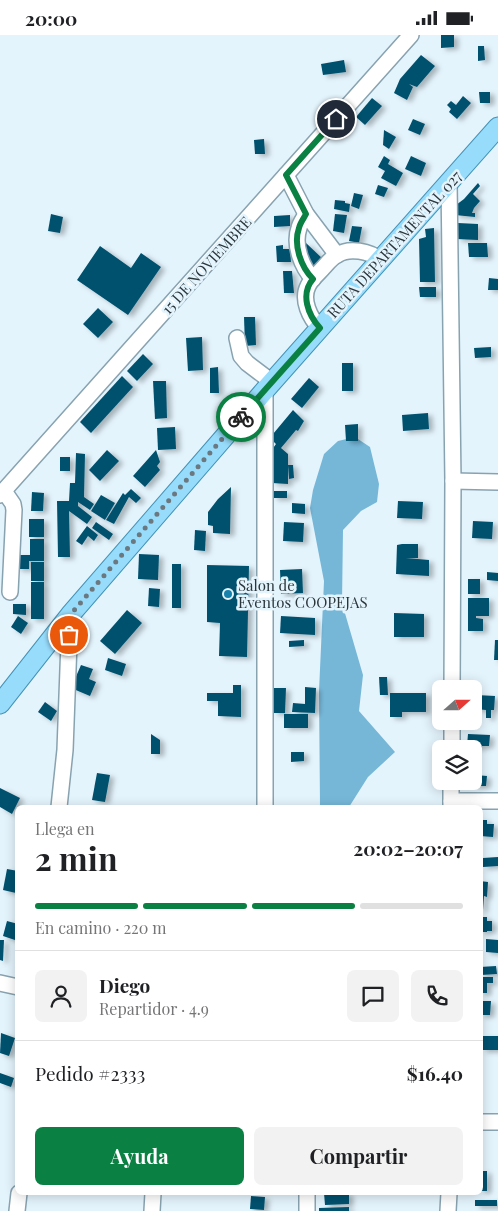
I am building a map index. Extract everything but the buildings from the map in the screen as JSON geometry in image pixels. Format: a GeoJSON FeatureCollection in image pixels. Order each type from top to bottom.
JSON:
{"type":"FeatureCollection","features":[{"type":"Feature","properties":{"kind":"main road","name":"RUTA DEPARTAMENTAL 027"},"geometry":{"type":"LineString","coordinates":[[0,704],[70,615],[268,386],[498,127]]}},
{"type":"Feature","properties":{"kind":"street","name":"15 DE NOVIEMBRE"},"geometry":{"type":"LineString","coordinates":[[2,493],[411,35]]}},
{"type":"Feature","properties":{"kind":"street"},"geometry":{"type":"LineString","coordinates":[[286,175],[306,214],[336,255]]}},
{"type":"Feature","properties":{"kind":"street"},"geometry":{"type":"LineString","coordinates":[[449,183],[453,481],[452,680]]}},
{"type":"Feature","properties":{"kind":"street"},"geometry":{"type":"LineString","coordinates":[[306,214],[299,228],[298,251],[306,272],[313,279]]}},
{"type":"Feature","properties":{"kind":"street"},"geometry":{"type":"LineString","coordinates":[[320,328],[313,321],[306,300],[307,289],[313,279],[336,255],[348,251],[374,255],[380,260]]}},
{"type":"Feature","properties":{"kind":"street"},"geometry":{"type":"LineString","coordinates":[[237,338],[241,356],[268,386],[264,805]]}},
{"type":"Feature","properties":{"kind":"street"},"geometry":{"type":"LineString","coordinates":[[453,481],[498,482]]}},
{"type":"Feature","properties":{"kind":"street"},"geometry":{"type":"LineString","coordinates":[[2,493],[13,504],[14,510],[10,592]]}},
{"type":"Feature","properties":{"kind":"street"},"geometry":{"type":"LineString","coordinates":[[59,805],[65,750],[70,615]]}},
{"type":"Feature","properties":{"kind":"street"},"geometry":{"type":"LineString","coordinates":[[451,790],[451,804],[498,801]]}},
{"type":"Feature","properties":{"kind":"street"},"geometry":{"type":"LineString","coordinates":[[0,983],[15,986]]}},
{"type":"Feature","properties":{"kind":"street"},"geometry":{"type":"LineString","coordinates":[[483,1122],[498,1123]]}},
{"type":"Feature","properties":{"kind":"street"},"geometry":{"type":"LineString","coordinates":[[17,1211],[19,1195]]}},
{"type":"Feature","properties":{"kind":"street"},"geometry":{"type":"LineString","coordinates":[[152,1211],[153,1195]]}},
{"type":"Feature","properties":{"kind":"street"},"geometry":{"type":"LineString","coordinates":[[307,1195],[307,1211]]}},
{"type":"Feature","properties":{"kind":"street"},"geometry":{"type":"LineString","coordinates":[[448,1195],[448,1211]]}},
{"type":"Feature","properties":{"kind":"shaded area"},"geometry":{"type":"Polygon","coordinates":[[[355,437],[370,447],[379,484],[377,502],[361,511],[343,530],[342,603],[363,675],[359,711],[395,752],[368,777],[350,805],[320,805],[319,691],[324,581],[310,508],[313,490],[324,454],[338,441],[355,437]]]}},
{"type":"Feature","properties":{"kind":"way so far"},"geometry":{"type":"LineString","coordinates":[[69,635],[70,615],[241,417]]}},
{"type":"Feature","properties":{"kind":"place","name":"Salon de Eventos COOPEJAS"},"geometry":{"type":"Point","coordinates":[228,594]}},
{"type":"Feature","properties":{"kind":"route"},"geometry":{"type":"LineString","coordinates":[[241,417],[320,328],[313,321],[306,300],[307,289],[313,279],[306,272],[298,251],[299,228],[306,214],[286,175],[336,119]]}}]}
